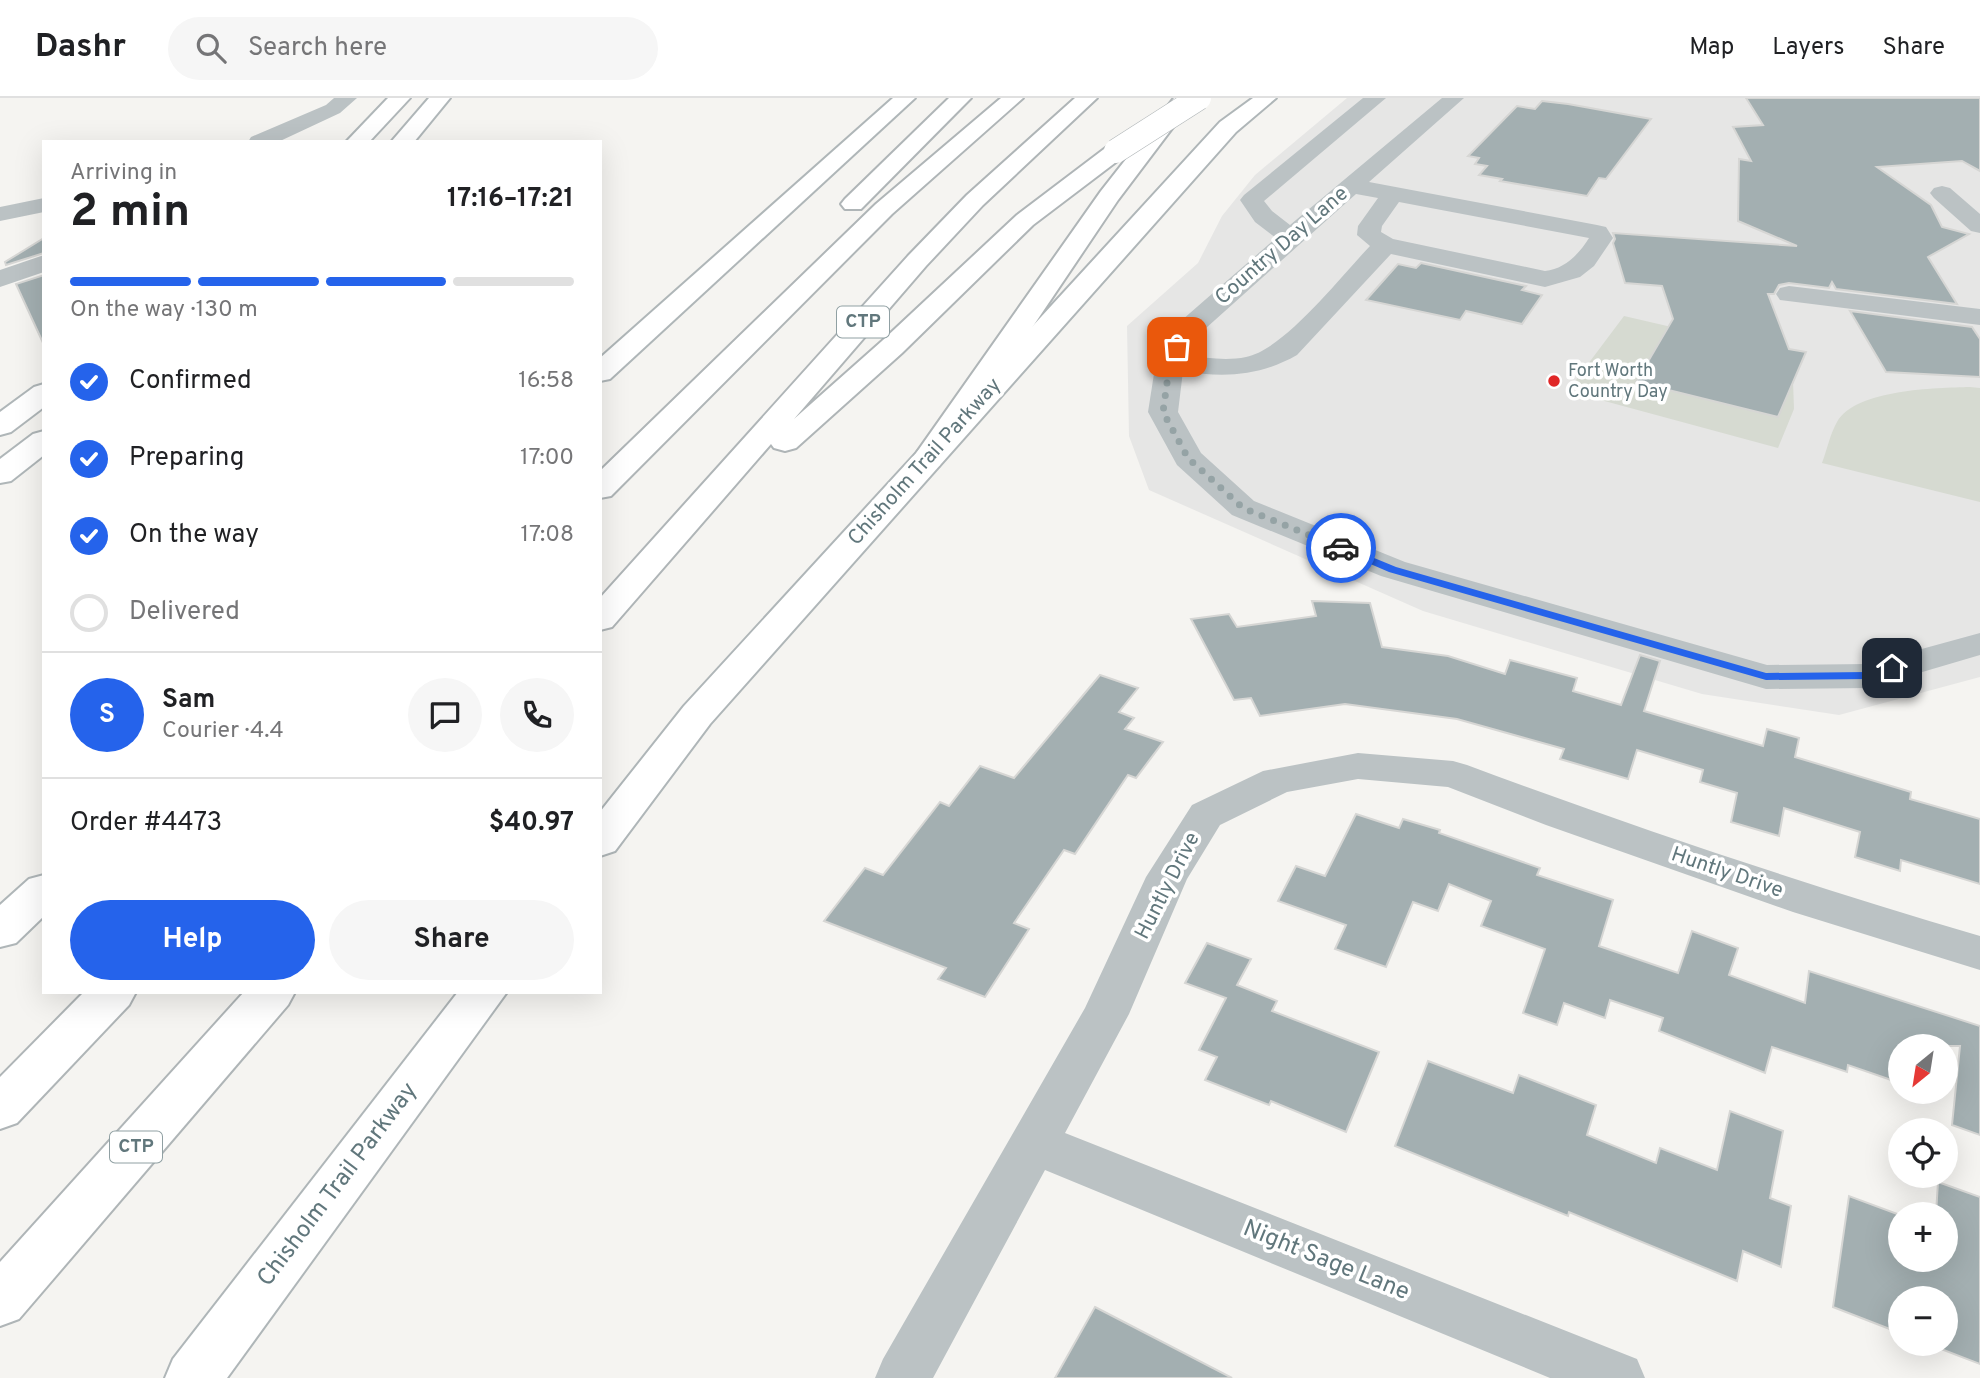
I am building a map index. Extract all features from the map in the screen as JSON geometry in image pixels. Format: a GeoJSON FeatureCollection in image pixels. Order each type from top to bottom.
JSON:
{"type":"FeatureCollection","features":[{"type":"Feature","properties":{"kind":"main road"},"geometry":{"type":"LineString","coordinates":[[359,140],[400,98]]}},
{"type":"Feature","properties":{"kind":"main road"},"geometry":{"type":"LineString","coordinates":[[404,140],[440,98]]}},
{"type":"Feature","properties":{"kind":"main road"},"geometry":{"type":"LineString","coordinates":[[602,371],[905,98]]}},
{"type":"Feature","properties":{"kind":"main road"},"geometry":{"type":"LineString","coordinates":[[602,487],[691,376],[841,216],[961,98]]}},
{"type":"Feature","properties":{"kind":"main road"},"geometry":{"type":"LineString","coordinates":[[602,487],[884,209],[1013,98]]}},
{"type":"Feature","properties":{"kind":"main road","name":"CTP"},"geometry":{"type":"LineString","coordinates":[[602,618],[917,261],[975,200],[1087,98]]}},
{"type":"Feature","properties":{"kind":"main road"},"geometry":{"type":"LineString","coordinates":[[928,459],[1109,196],[1185,98]]}},
{"type":"Feature","properties":{"kind":"main road"},"geometry":{"type":"LineString","coordinates":[[653,560],[892,346],[1018,227],[1116,151],[1199,98]]}},
{"type":"Feature","properties":{"kind":"main road","name":"Chisholm Trail Parkway"},"geometry":{"type":"LineString","coordinates":[[602,838],[697,715],[1228,127],[1266,98]]}},
{"type":"Feature","properties":{"kind":"main road"},"geometry":{"type":"LineString","coordinates":[[0,426],[42,394]]}},
{"type":"Feature","properties":{"kind":"main road"},"geometry":{"type":"LineString","coordinates":[[0,474],[42,442]]}},
{"type":"Feature","properties":{"kind":"main road"},"geometry":{"type":"LineString","coordinates":[[0,931],[42,893]]}},
{"type":"Feature","properties":{"kind":"main road"},"geometry":{"type":"LineString","coordinates":[[0,1109],[111,994]]}},
{"type":"Feature","properties":{"kind":"main road","name":"CTP"},"geometry":{"type":"LineString","coordinates":[[0,1301],[270,994]]}},
{"type":"Feature","properties":{"kind":"main road","name":"Chisholm Trail Parkway"},"geometry":{"type":"LineString","coordinates":[[193,1378],[482,994]]}},
{"type":"Feature","properties":{"kind":"street"},"geometry":{"type":"LineString","coordinates":[[263,140],[333,109],[346,98]]}},
{"type":"Feature","properties":{"kind":"street"},"geometry":{"type":"LineString","coordinates":[[1290,237],[1265,219],[1252,200],[1376,98]]}},
{"type":"Feature","properties":{"kind":"street","name":"Country Day Lane"},"geometry":{"type":"LineString","coordinates":[[1454,98],[1290,237],[1184,333],[1170,361],[1163,412],[1188,458],[1243,508],[1393,569],[1766,677],[1868,676],[1980,644]]}},
{"type":"Feature","properties":{"kind":"street"},"geometry":{"type":"LineString","coordinates":[[1942,193],[1980,226]]}},
{"type":"Feature","properties":{"kind":"street"},"geometry":{"type":"LineString","coordinates":[[1265,219],[1302,217],[1340,195],[1597,232],[1601,237],[1592,253],[1565,276],[1545,279],[1385,245],[1369,235],[1370,226],[1386,202]]}},
{"type":"Feature","properties":{"kind":"street"},"geometry":{"type":"LineString","coordinates":[[0,214],[42,205]]}},
{"type":"Feature","properties":{"kind":"street"},"geometry":{"type":"LineString","coordinates":[[1170,361],[1240,369],[1269,361],[1287,349],[1385,245]]}},
{"type":"Feature","properties":{"kind":"street"},"geometry":{"type":"LineString","coordinates":[[0,279],[42,263]]}},
{"type":"Feature","properties":{"kind":"street"},"geometry":{"type":"LineString","coordinates":[[1789,295],[1980,317]]}},
{"type":"Feature","properties":{"kind":"street","name":"Huntly Drive"},"geometry":{"type":"LineString","coordinates":[[903,1378],[1036,1144],[1106,1014],[1167,877],[1206,815],[1277,780],[1358,766],[1453,774],[1560,815],[1808,901],[1980,953]]}},
{"type":"Feature","properties":{"kind":"street","name":"Night Sage Lane"},"geometry":{"type":"LineString","coordinates":[[1036,1144],[1617,1378]]}},
{"type":"Feature","properties":{"kind":"shaded area","name":"Fort Worth Country Day"},"geometry":{"type":"Polygon","coordinates":[[[1347,98],[1980,98],[1980,677],[1839,715],[1702,694],[1423,611],[1149,490],[1129,436],[1127,326],[1198,263],[1222,216],[1255,175],[1347,98]]]}},
{"type":"Feature","properties":{"kind":"shaded area"},"geometry":{"type":"Polygon","coordinates":[[[1624,316],[1706,335],[1793,381],[1794,409],[1778,448],[1586,396],[1573,384],[1624,316]]]}},
{"type":"Feature","properties":{"kind":"shaded area"},"geometry":{"type":"Polygon","coordinates":[[[1980,388],[1980,502],[1822,463],[1837,422],[1847,411],[1861,403],[1898,392],[1980,388]]]}},
{"type":"Feature","properties":{"kind":"building"},"geometry":{"type":"Polygon","coordinates":[[[1746,98],[1980,98],[1980,171],[1962,161],[1877,167],[1931,205],[1942,227],[1969,234],[1928,257],[1957,304],[1836,289],[1832,282],[1829,288],[1789,283],[1779,285],[1774,294],[1768,294],[1789,349],[1806,352],[1778,417],[1636,382],[1673,319],[1662,286],[1625,283],[1613,243],[1613,233],[1797,246],[1738,221],[1739,159],[1751,161],[1733,127],[1763,125],[1746,98]]]}},
{"type":"Feature","properties":{"kind":"building"},"geometry":{"type":"Polygon","coordinates":[[[1542,101],[1651,119],[1606,179],[1599,178],[1587,196],[1479,175],[1487,166],[1475,164],[1479,158],[1468,156],[1517,106],[1535,109],[1542,101]]]}},
{"type":"Feature","properties":{"kind":"building"},"geometry":{"type":"Polygon","coordinates":[[[42,239],[42,254],[6,265],[5,262],[42,239]]]}},
{"type":"Feature","properties":{"kind":"building"},"geometry":{"type":"Polygon","coordinates":[[[1421,263],[1526,286],[1522,290],[1542,295],[1522,324],[1466,311],[1460,320],[1366,300],[1398,264],[1416,268],[1421,263]]]}},
{"type":"Feature","properties":{"kind":"building"},"geometry":{"type":"Polygon","coordinates":[[[42,276],[42,341],[16,284],[42,276]]]}},
{"type":"Feature","properties":{"kind":"building"},"geometry":{"type":"Polygon","coordinates":[[[1850,311],[1972,327],[1980,339],[1980,377],[1886,372],[1850,311]]]}},
{"type":"Feature","properties":{"kind":"building"},"geometry":{"type":"Polygon","coordinates":[[[1312,601],[1370,603],[1382,647],[1448,656],[1505,674],[1510,660],[1577,678],[1573,691],[1621,705],[1640,655],[1660,661],[1644,711],[1763,746],[1767,729],[1799,738],[1795,757],[1911,792],[1910,799],[1980,819],[1980,884],[1901,860],[1900,871],[1855,857],[1860,832],[1784,808],[1779,836],[1731,822],[1737,793],[1700,782],[1703,770],[1637,750],[1628,779],[1560,759],[1564,749],[1457,719],[1345,704],[1260,716],[1251,698],[1234,700],[1191,619],[1229,614],[1237,627],[1316,616],[1312,601]]]}},
{"type":"Feature","properties":{"kind":"building"},"geometry":{"type":"Polygon","coordinates":[[[1100,675],[1138,688],[1119,712],[1134,718],[1125,729],[1163,742],[1136,778],[1128,775],[1075,854],[1064,850],[1014,923],[1029,929],[985,997],[938,979],[946,968],[824,921],[865,868],[883,875],[940,802],[949,806],[980,766],[1014,778],[1100,675]]]}},
{"type":"Feature","properties":{"kind":"building"},"geometry":{"type":"Polygon","coordinates":[[[1356,814],[1399,828],[1403,819],[1440,830],[1439,833],[1540,868],[1537,875],[1613,900],[1599,946],[1678,973],[1692,931],[1738,948],[1729,975],[1805,1003],[1809,971],[1980,1026],[1980,1135],[1958,1127],[1958,1118],[1953,1118],[1954,1104],[1958,1104],[1958,1034],[1888,1034],[1888,1079],[1848,1065],[1847,1072],[1772,1047],[1765,1073],[1659,1031],[1663,1018],[1610,1000],[1605,1018],[1564,1003],[1557,1025],[1523,1013],[1545,949],[1481,926],[1491,901],[1449,884],[1438,911],[1413,902],[1386,967],[1335,949],[1346,925],[1278,901],[1296,866],[1325,876],[1356,814]]]}},
{"type":"Feature","properties":{"kind":"building"},"geometry":{"type":"Polygon","coordinates":[[[1207,943],[1251,959],[1237,985],[1277,1001],[1272,1011],[1379,1052],[1346,1132],[1271,1101],[1269,1105],[1205,1080],[1217,1057],[1199,1050],[1226,998],[1185,983],[1207,943]]]}},
{"type":"Feature","properties":{"kind":"building"},"geometry":{"type":"Polygon","coordinates":[[[1428,1061],[1513,1093],[1519,1075],[1596,1105],[1587,1135],[1656,1163],[1660,1148],[1717,1170],[1730,1111],[1783,1131],[1770,1198],[1791,1206],[1781,1267],[1743,1251],[1737,1281],[1569,1212],[1568,1216],[1395,1146],[1428,1061]]]}},
{"type":"Feature","properties":{"kind":"building"},"geometry":{"type":"Polygon","coordinates":[[[1938,1188],[1955,1188],[1980,1197],[1980,1364],[1958,1356],[1958,1286],[1888,1286],[1888,1328],[1833,1307],[1849,1196],[1888,1211],[1888,1272],[1958,1272],[1958,1202],[1937,1202],[1938,1188]]]}},
{"type":"Feature","properties":{"kind":"building"},"geometry":{"type":"Polygon","coordinates":[[[1095,1307],[1232,1378],[1055,1378],[1095,1307]]]}},
{"type":"Feature","properties":{"kind":"way so far"},"geometry":{"type":"LineString","coordinates":[[1177,347],[1170,361],[1163,412],[1188,458],[1243,508],[1341,548]]}},
{"type":"Feature","properties":{"kind":"place","name":"Fort Worth Country Day"},"geometry":{"type":"Point","coordinates":[1554,381]}},
{"type":"Feature","properties":{"kind":"route"},"geometry":{"type":"LineString","coordinates":[[1341,548],[1393,569],[1766,677],[1868,676],[1892,668]]}}]}
